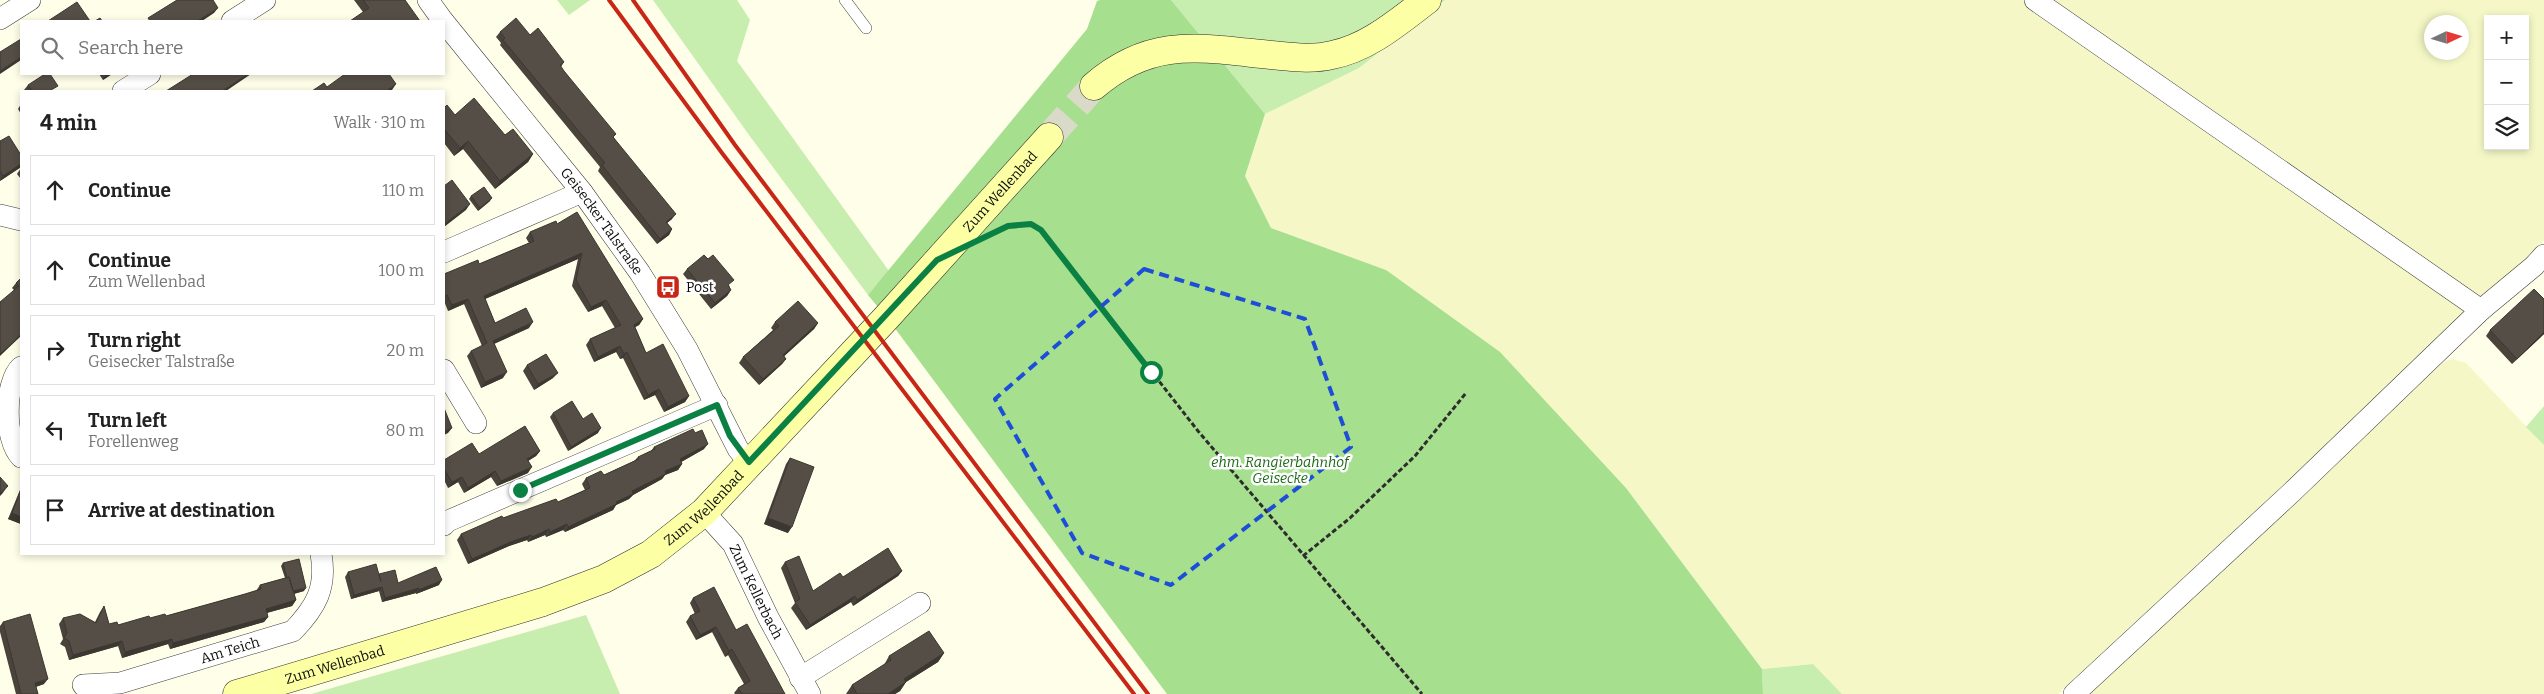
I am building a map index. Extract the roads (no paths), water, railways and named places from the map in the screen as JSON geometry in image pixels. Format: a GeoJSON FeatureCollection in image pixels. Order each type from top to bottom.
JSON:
{"type":"FeatureCollection","features":[{"type":"Feature","properties":{"kind":"main road"},"geometry":{"type":"LineString","coordinates":[[1094,86],[1112,71],[1130,60],[1165,50],[1186,49],[1300,58],[1334,55],[1373,39],[1427,0]]}},
{"type":"Feature","properties":{"kind":"main road","name":"Zum Wellenbad"},"geometry":{"type":"LineString","coordinates":[[237,694],[543,602],[604,579],[651,554],[704,512],[887,317],[1049,137]]}},
{"type":"Feature","properties":{"kind":"street"},"geometry":{"type":"LineString","coordinates":[[0,19],[30,0]]}},
{"type":"Feature","properties":{"kind":"street"},"geometry":{"type":"LineString","coordinates":[[234,20],[265,0]]}},
{"type":"Feature","properties":{"kind":"street","name":"Geisecker Talstraße"},"geometry":{"type":"LineString","coordinates":[[428,0],[442,20]]}},
{"type":"Feature","properties":{"kind":"street"},"geometry":{"type":"LineString","coordinates":[[2035,0],[2481,310]]}},
{"type":"Feature","properties":{"kind":"street","name":"Geisecker Talstraße"},"geometry":{"type":"LineString","coordinates":[[445,24],[582,192],[653,293],[717,405],[730,436],[749,462]]}},
{"type":"Feature","properties":{"kind":"street"},"geometry":{"type":"LineString","coordinates":[[125,90],[148,75]]}},
{"type":"Feature","properties":{"kind":"street"},"geometry":{"type":"LineString","coordinates":[[445,252],[582,192]]}},
{"type":"Feature","properties":{"kind":"street"},"geometry":{"type":"LineString","coordinates":[[0,215],[20,220]]}},
{"type":"Feature","properties":{"kind":"street"},"geometry":{"type":"LineString","coordinates":[[2074,694],[2292,492],[2481,310],[2534,266],[2544,254]]}},
{"type":"Feature","properties":{"kind":"street"},"geometry":{"type":"LineString","coordinates":[[20,368],[17,372],[8,402],[4,427],[20,455]]}},
{"type":"Feature","properties":{"kind":"street"},"geometry":{"type":"LineString","coordinates":[[445,372],[476,422]]}},
{"type":"Feature","properties":{"kind":"street"},"geometry":{"type":"LineString","coordinates":[[445,523],[448,520],[717,405]]}},
{"type":"Feature","properties":{"kind":"street","name":"Zum Kellerbach"},"geometry":{"type":"LineString","coordinates":[[704,512],[732,544],[805,686],[920,603]]}},
{"type":"Feature","properties":{"kind":"street","name":"Am Teich"},"geometry":{"type":"LineString","coordinates":[[83,685],[120,683],[293,631],[312,612],[321,586],[321,555]]}},
{"type":"Feature","properties":{"kind":"lane"},"geometry":{"type":"LineString","coordinates":[[845,0],[866,28]]}},
{"type":"Feature","properties":{"kind":"tunnel"},"geometry":{"type":"LineString","coordinates":[[1049,137],[1094,86]]}},
{"type":"Feature","properties":{"kind":"railway"},"geometry":{"type":"LineString","coordinates":[[609,0],[722,153],[1134,694]]}},
{"type":"Feature","properties":{"kind":"railway"},"geometry":{"type":"LineString","coordinates":[[633,0],[735,145],[1148,694]]}},
{"type":"Feature","properties":{"kind":"place","name":"Post"},"geometry":{"type":"Point","coordinates":[668,287]}},
{"type":"Feature","properties":{"kind":"park label","name":"ehm. Rangierbahnhof Geisecke"},"geometry":{"type":"Point","coordinates":[1280,470]}}]}
